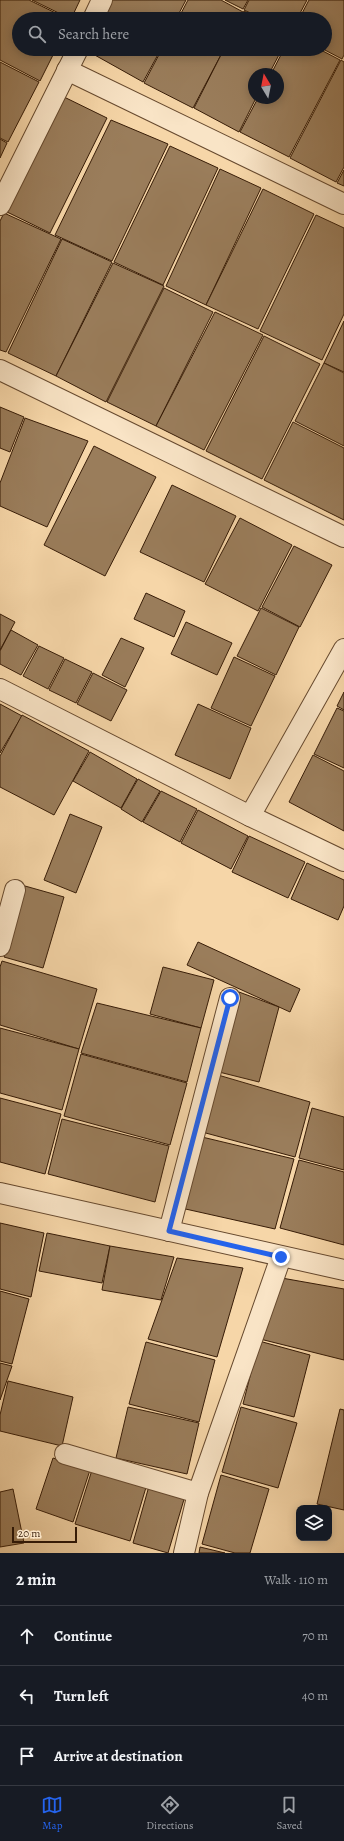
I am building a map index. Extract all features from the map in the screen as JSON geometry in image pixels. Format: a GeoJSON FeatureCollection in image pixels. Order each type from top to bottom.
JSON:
{"type":"FeatureCollection","features":[{"type":"Feature","properties":{"kind":"street"},"geometry":{"type":"LineString","coordinates":[[96,12],[102,0]]}},
{"type":"Feature","properties":{"kind":"street"},"geometry":{"type":"LineString","coordinates":[[0,205],[74,56]]}},
{"type":"Feature","properties":{"kind":"street"},"geometry":{"type":"LineString","coordinates":[[67,70],[344,204]]}},
{"type":"Feature","properties":{"kind":"street"},"geometry":{"type":"LineString","coordinates":[[0,370],[344,537]]}},
{"type":"Feature","properties":{"kind":"street"},"geometry":{"type":"LineString","coordinates":[[250,816],[344,649]]}},
{"type":"Feature","properties":{"kind":"street"},"geometry":{"type":"LineString","coordinates":[[0,689],[250,816],[344,861]]}},
{"type":"Feature","properties":{"kind":"street"},"geometry":{"type":"LineString","coordinates":[[0,946],[15,890]]}},
{"type":"Feature","properties":{"kind":"street"},"geometry":{"type":"LineString","coordinates":[[169,1231],[230,998]]}},
{"type":"Feature","properties":{"kind":"street"},"geometry":{"type":"LineString","coordinates":[[0,1193],[344,1270]]}},
{"type":"Feature","properties":{"kind":"street"},"geometry":{"type":"LineString","coordinates":[[184,1553],[198,1493],[281,1257]]}},
{"type":"Feature","properties":{"kind":"street"},"geometry":{"type":"LineString","coordinates":[[65,1454],[198,1493]]}},
{"type":"Feature","properties":{"kind":"building"},"geometry":{"type":"Polygon","coordinates":[[[0,0],[29,0],[54,12],[12,12],[12,56],[52,56],[40,81],[0,60],[0,0]]]}},
{"type":"Feature","properties":{"kind":"building"},"geometry":{"type":"Polygon","coordinates":[[[32,0],[80,0],[74,12],[57,12],[32,0]]]}},
{"type":"Feature","properties":{"kind":"building"},"geometry":{"type":"Polygon","coordinates":[[[109,0],[186,0],[180,12],[103,12],[109,0]]]}},
{"type":"Feature","properties":{"kind":"building"},"geometry":{"type":"Polygon","coordinates":[[[188,0],[221,0],[243,12],[182,12],[188,0]]]}},
{"type":"Feature","properties":{"kind":"building"},"geometry":{"type":"Polygon","coordinates":[[[225,0],[248,0],[243,9],[225,0]]]}},
{"type":"Feature","properties":{"kind":"building"},"geometry":{"type":"Polygon","coordinates":[[[249,0],[307,0],[301,12],[248,12],[244,10],[249,0]]]}},
{"type":"Feature","properties":{"kind":"building"},"geometry":{"type":"Polygon","coordinates":[[[309,0],[344,0],[344,55],[342,59],[332,54],[332,12],[303,12],[309,0]]]}},
{"type":"Feature","properties":{"kind":"building"},"geometry":{"type":"Polygon","coordinates":[[[97,56],[157,56],[143,82],[97,56]]]}},
{"type":"Feature","properties":{"kind":"building"},"geometry":{"type":"Polygon","coordinates":[[[158,56],[220,56],[193,108],[144,83],[158,56]]]}},
{"type":"Feature","properties":{"kind":"building"},"geometry":{"type":"Polygon","coordinates":[[[220,56],[278,56],[272,68],[248,68],[248,104],[253,104],[239,132],[194,108],[220,56]]]}},
{"type":"Feature","properties":{"kind":"building"},"geometry":{"type":"Polygon","coordinates":[[[280,56],[332,56],[340,60],[289,157],[240,132],[255,104],[284,104],[284,68],[274,68],[280,56]]]}},
{"type":"Feature","properties":{"kind":"building"},"geometry":{"type":"Polygon","coordinates":[[[341,60],[344,62],[344,167],[336,182],[290,158],[341,60]]]}},
{"type":"Feature","properties":{"kind":"building"},"geometry":{"type":"Polygon","coordinates":[[[0,62],[39,82],[8,142],[0,138],[0,62]]]}},
{"type":"Feature","properties":{"kind":"building"},"geometry":{"type":"Polygon","coordinates":[[[62,96],[107,118],[50,233],[5,211],[62,96]]]}},
{"type":"Feature","properties":{"kind":"building"},"geometry":{"type":"Polygon","coordinates":[[[111,120],[168,144],[112,261],[55,235],[111,120]]]}},
{"type":"Feature","properties":{"kind":"building"},"geometry":{"type":"Polygon","coordinates":[[[0,139],[7,143],[0,158],[0,139]]]}},
{"type":"Feature","properties":{"kind":"building"},"geometry":{"type":"Polygon","coordinates":[[[170,146],[218,168],[163,285],[114,262],[170,146]]]}},
{"type":"Feature","properties":{"kind":"building"},"geometry":{"type":"Polygon","coordinates":[[[220,169],[261,188],[206,305],[166,286],[220,169]]]}},
{"type":"Feature","properties":{"kind":"building"},"geometry":{"type":"Polygon","coordinates":[[[344,170],[344,186],[337,183],[344,170]]]}},
{"type":"Feature","properties":{"kind":"building"},"geometry":{"type":"Polygon","coordinates":[[[263,189],[314,214],[258,329],[206,305],[263,189]]]}},
{"type":"Feature","properties":{"kind":"building"},"geometry":{"type":"Polygon","coordinates":[[[4,213],[61,239],[6,352],[0,350],[0,221],[4,213]]]}},
{"type":"Feature","properties":{"kind":"building"},"geometry":{"type":"Polygon","coordinates":[[[316,215],[344,228],[344,314],[322,360],[260,331],[316,215]]]}},
{"type":"Feature","properties":{"kind":"building"},"geometry":{"type":"Polygon","coordinates":[[[62,239],[112,262],[56,376],[8,353],[62,239]]]}},
{"type":"Feature","properties":{"kind":"building"},"geometry":{"type":"Polygon","coordinates":[[[113,263],[164,286],[106,402],[56,376],[113,263]]]}},
{"type":"Feature","properties":{"kind":"building"},"geometry":{"type":"Polygon","coordinates":[[[164,288],[213,312],[156,426],[107,402],[164,288]]]}},
{"type":"Feature","properties":{"kind":"building"},"geometry":{"type":"Polygon","coordinates":[[[215,312],[263,335],[204,450],[156,426],[215,312]]]}},
{"type":"Feature","properties":{"kind":"building"},"geometry":{"type":"Polygon","coordinates":[[[344,321],[344,372],[324,363],[344,321]]]}},
{"type":"Feature","properties":{"kind":"building"},"geometry":{"type":"Polygon","coordinates":[[[264,336],[320,364],[262,479],[206,451],[264,336]]]}},
{"type":"Feature","properties":{"kind":"building"},"geometry":{"type":"Polygon","coordinates":[[[324,363],[344,373],[344,446],[295,421],[324,363]]]}},
{"type":"Feature","properties":{"kind":"building"},"geometry":{"type":"Polygon","coordinates":[[[0,407],[24,417],[10,452],[0,448],[0,407]]]}},
{"type":"Feature","properties":{"kind":"building"},"geometry":{"type":"Polygon","coordinates":[[[25,418],[88,441],[47,527],[0,506],[0,483],[25,418]]]}},
{"type":"Feature","properties":{"kind":"building"},"geometry":{"type":"Polygon","coordinates":[[[293,422],[344,448],[344,520],[264,480],[293,422]]]}},
{"type":"Feature","properties":{"kind":"building"},"geometry":{"type":"Polygon","coordinates":[[[94,446],[156,477],[105,576],[44,545],[94,446]]]}},
{"type":"Feature","properties":{"kind":"building"},"geometry":{"type":"Polygon","coordinates":[[[172,485],[236,516],[204,582],[140,552],[172,485]]]}},
{"type":"Feature","properties":{"kind":"building"},"geometry":{"type":"Polygon","coordinates":[[[240,518],[292,545],[258,611],[205,584],[240,518]]]}},
{"type":"Feature","properties":{"kind":"building"},"geometry":{"type":"Polygon","coordinates":[[[294,546],[332,565],[300,627],[262,607],[294,546]]]}},
{"type":"Feature","properties":{"kind":"building"},"geometry":{"type":"Polygon","coordinates":[[[146,593],[185,611],[174,637],[134,619],[146,593]]]}},
{"type":"Feature","properties":{"kind":"building"},"geometry":{"type":"Polygon","coordinates":[[[261,608],[299,627],[276,675],[237,656],[261,608]]]}},
{"type":"Feature","properties":{"kind":"building"},"geometry":{"type":"Polygon","coordinates":[[[0,614],[15,622],[0,650],[0,614]]]}},
{"type":"Feature","properties":{"kind":"building"},"geometry":{"type":"Polygon","coordinates":[[[186,622],[232,643],[217,675],[171,654],[186,622]]]}},
{"type":"Feature","properties":{"kind":"building"},"geometry":{"type":"Polygon","coordinates":[[[11,630],[38,645],[21,675],[0,664],[0,651],[11,630]]]}},
{"type":"Feature","properties":{"kind":"building"},"geometry":{"type":"Polygon","coordinates":[[[121,638],[144,648],[125,687],[102,675],[121,638]]]}},
{"type":"Feature","properties":{"kind":"building"},"geometry":{"type":"Polygon","coordinates":[[[39,646],[64,658],[48,689],[23,676],[39,646]]]}},
{"type":"Feature","properties":{"kind":"building"},"geometry":{"type":"Polygon","coordinates":[[[234,657],[275,676],[251,726],[211,708],[234,657]]]}},
{"type":"Feature","properties":{"kind":"building"},"geometry":{"type":"Polygon","coordinates":[[[65,659],[92,672],[76,703],[49,690],[65,659]]]}},
{"type":"Feature","properties":{"kind":"building"},"geometry":{"type":"Polygon","coordinates":[[[93,673],[127,690],[111,721],[77,704],[93,673]]]}},
{"type":"Feature","properties":{"kind":"building"},"geometry":{"type":"Polygon","coordinates":[[[344,692],[344,710],[337,706],[344,692]]]}},
{"type":"Feature","properties":{"kind":"building"},"geometry":{"type":"Polygon","coordinates":[[[0,704],[22,716],[0,753],[0,704]]]}},
{"type":"Feature","properties":{"kind":"building"},"geometry":{"type":"Polygon","coordinates":[[[198,704],[251,728],[230,779],[175,755],[198,704]]]}},
{"type":"Feature","properties":{"kind":"building"},"geometry":{"type":"Polygon","coordinates":[[[337,708],[344,711],[344,768],[314,754],[337,708]]]}},
{"type":"Feature","properties":{"kind":"building"},"geometry":{"type":"Polygon","coordinates":[[[22,715],[89,751],[54,815],[0,787],[0,756],[22,715]]]}},
{"type":"Feature","properties":{"kind":"building"},"geometry":{"type":"Polygon","coordinates":[[[90,752],[137,779],[121,808],[73,781],[90,752]]]}},
{"type":"Feature","properties":{"kind":"building"},"geometry":{"type":"Polygon","coordinates":[[[313,755],[344,771],[344,831],[289,802],[313,755]]]}},
{"type":"Feature","properties":{"kind":"building"},"geometry":{"type":"Polygon","coordinates":[[[138,779],[160,791],[142,822],[121,809],[138,779]]]}},
{"type":"Feature","properties":{"kind":"building"},"geometry":{"type":"Polygon","coordinates":[[[161,791],[197,809],[180,842],[143,822],[161,791]]]}},
{"type":"Feature","properties":{"kind":"building"},"geometry":{"type":"Polygon","coordinates":[[[198,810],[248,836],[231,869],[181,843],[198,810]]]}},
{"type":"Feature","properties":{"kind":"building"},"geometry":{"type":"Polygon","coordinates":[[[70,814],[102,827],[76,893],[44,880],[70,814]]]}},
{"type":"Feature","properties":{"kind":"building"},"geometry":{"type":"Polygon","coordinates":[[[249,836],[305,862],[288,898],[232,872],[249,836]]]}},
{"type":"Feature","properties":{"kind":"building"},"geometry":{"type":"Polygon","coordinates":[[[307,863],[344,880],[344,906],[338,920],[291,899],[307,863]]]}},
{"type":"Feature","properties":{"kind":"building"},"geometry":{"type":"Polygon","coordinates":[[[25,886],[64,897],[43,968],[4,957],[25,886]]]}},
{"type":"Feature","properties":{"kind":"building"},"geometry":{"type":"Polygon","coordinates":[[[198,942],[300,989],[290,1012],[187,965],[198,942]]]}},
{"type":"Feature","properties":{"kind":"building"},"geometry":{"type":"Polygon","coordinates":[[[2,961],[97,989],[79,1049],[0,1025],[0,967],[2,961]]]}},
{"type":"Feature","properties":{"kind":"building"},"geometry":{"type":"Polygon","coordinates":[[[163,967],[214,980],[201,1028],[150,1014],[163,967]]]}},
{"type":"Feature","properties":{"kind":"building"},"geometry":{"type":"Polygon","coordinates":[[[239,992],[279,1007],[259,1082],[219,1072],[239,992]]]}},
{"type":"Feature","properties":{"kind":"building"},"geometry":{"type":"Polygon","coordinates":[[[97,1003],[201,1028],[187,1082],[81,1053],[97,1003]]]}},
{"type":"Feature","properties":{"kind":"building"},"geometry":{"type":"Polygon","coordinates":[[[0,1028],[79,1049],[62,1110],[0,1093],[0,1028]]]}},
{"type":"Feature","properties":{"kind":"building"},"geometry":{"type":"Polygon","coordinates":[[[81,1054],[187,1083],[170,1145],[64,1116],[81,1054]]]}},
{"type":"Feature","properties":{"kind":"building"},"geometry":{"type":"Polygon","coordinates":[[[218,1075],[310,1102],[295,1157],[202,1132],[218,1075]]]}},
{"type":"Feature","properties":{"kind":"building"},"geometry":{"type":"Polygon","coordinates":[[[0,1098],[61,1114],[45,1174],[0,1162],[0,1098]]]}},
{"type":"Feature","properties":{"kind":"building"},"geometry":{"type":"Polygon","coordinates":[[[312,1108],[344,1117],[344,1170],[299,1158],[312,1108]]]}},
{"type":"Feature","properties":{"kind":"building"},"geometry":{"type":"Polygon","coordinates":[[[62,1119],[169,1146],[155,1202],[48,1174],[62,1119]]]}},
{"type":"Feature","properties":{"kind":"building"},"geometry":{"type":"Polygon","coordinates":[[[202,1137],[294,1159],[275,1229],[181,1208],[202,1137]]]}},
{"type":"Feature","properties":{"kind":"building"},"geometry":{"type":"Polygon","coordinates":[[[299,1160],[344,1172],[344,1245],[280,1228],[299,1160]]]}},
{"type":"Feature","properties":{"kind":"building"},"geometry":{"type":"Polygon","coordinates":[[[0,1223],[44,1233],[31,1297],[0,1289],[0,1223]]]}},
{"type":"Feature","properties":{"kind":"building"},"geometry":{"type":"Polygon","coordinates":[[[47,1233],[110,1246],[102,1283],[39,1271],[47,1233]]]}},
{"type":"Feature","properties":{"kind":"building"},"geometry":{"type":"Polygon","coordinates":[[[110,1246],[174,1257],[161,1300],[102,1290],[110,1246]]]}},
{"type":"Feature","properties":{"kind":"building"},"geometry":{"type":"Polygon","coordinates":[[[177,1258],[243,1268],[217,1357],[148,1339],[177,1258]]]}},
{"type":"Feature","properties":{"kind":"building"},"geometry":{"type":"Polygon","coordinates":[[[276,1277],[344,1289],[344,1360],[260,1339],[276,1277]]]}},
{"type":"Feature","properties":{"kind":"building"},"geometry":{"type":"Polygon","coordinates":[[[0,1291],[29,1299],[12,1364],[0,1361],[0,1291]]]}},
{"type":"Feature","properties":{"kind":"building"},"geometry":{"type":"Polygon","coordinates":[[[259,1341],[310,1355],[294,1417],[243,1404],[259,1341]]]}},
{"type":"Feature","properties":{"kind":"building"},"geometry":{"type":"Polygon","coordinates":[[[146,1342],[215,1360],[199,1422],[129,1404],[146,1342]]]}},
{"type":"Feature","properties":{"kind":"building"},"geometry":{"type":"Polygon","coordinates":[[[0,1363],[12,1366],[0,1400],[0,1363]]]}},
{"type":"Feature","properties":{"kind":"building"},"geometry":{"type":"Polygon","coordinates":[[[8,1381],[73,1397],[62,1446],[0,1431],[0,1415],[8,1381]]]}},
{"type":"Feature","properties":{"kind":"building"},"geometry":{"type":"Polygon","coordinates":[[[128,1407],[199,1423],[187,1474],[116,1458],[128,1407]]]}},
{"type":"Feature","properties":{"kind":"building"},"geometry":{"type":"Polygon","coordinates":[[[241,1407],[297,1423],[278,1488],[222,1472],[241,1407]]]}},
{"type":"Feature","properties":{"kind":"building"},"geometry":{"type":"Polygon","coordinates":[[[340,1409],[344,1410],[344,1510],[332,1507],[332,1505],[317,1504],[340,1409]]]}},
{"type":"Feature","properties":{"kind":"building"},"geometry":{"type":"Polygon","coordinates":[[[53,1458],[90,1470],[73,1522],[36,1509],[53,1458]]]}},
{"type":"Feature","properties":{"kind":"building"},"geometry":{"type":"Polygon","coordinates":[[[92,1470],[147,1484],[130,1541],[75,1524],[92,1470]]]}},
{"type":"Feature","properties":{"kind":"building"},"geometry":{"type":"Polygon","coordinates":[[[221,1475],[269,1489],[250,1553],[235,1553],[202,1544],[221,1475]]]}},
{"type":"Feature","properties":{"kind":"building"},"geometry":{"type":"Polygon","coordinates":[[[149,1486],[185,1496],[168,1553],[133,1543],[149,1486]]]}},
{"type":"Feature","properties":{"kind":"building"},"geometry":{"type":"Polygon","coordinates":[[[13,1489],[24,1543],[0,1547],[0,1492],[13,1489]]]}},
{"type":"Feature","properties":{"kind":"building"},"geometry":{"type":"Polygon","coordinates":[[[200,1547],[225,1553],[199,1553],[200,1547]]]}},
{"type":"Feature","properties":{"kind":"route"},"geometry":{"type":"LineString","coordinates":[[230,998],[169,1231],[281,1257]]}}]}
